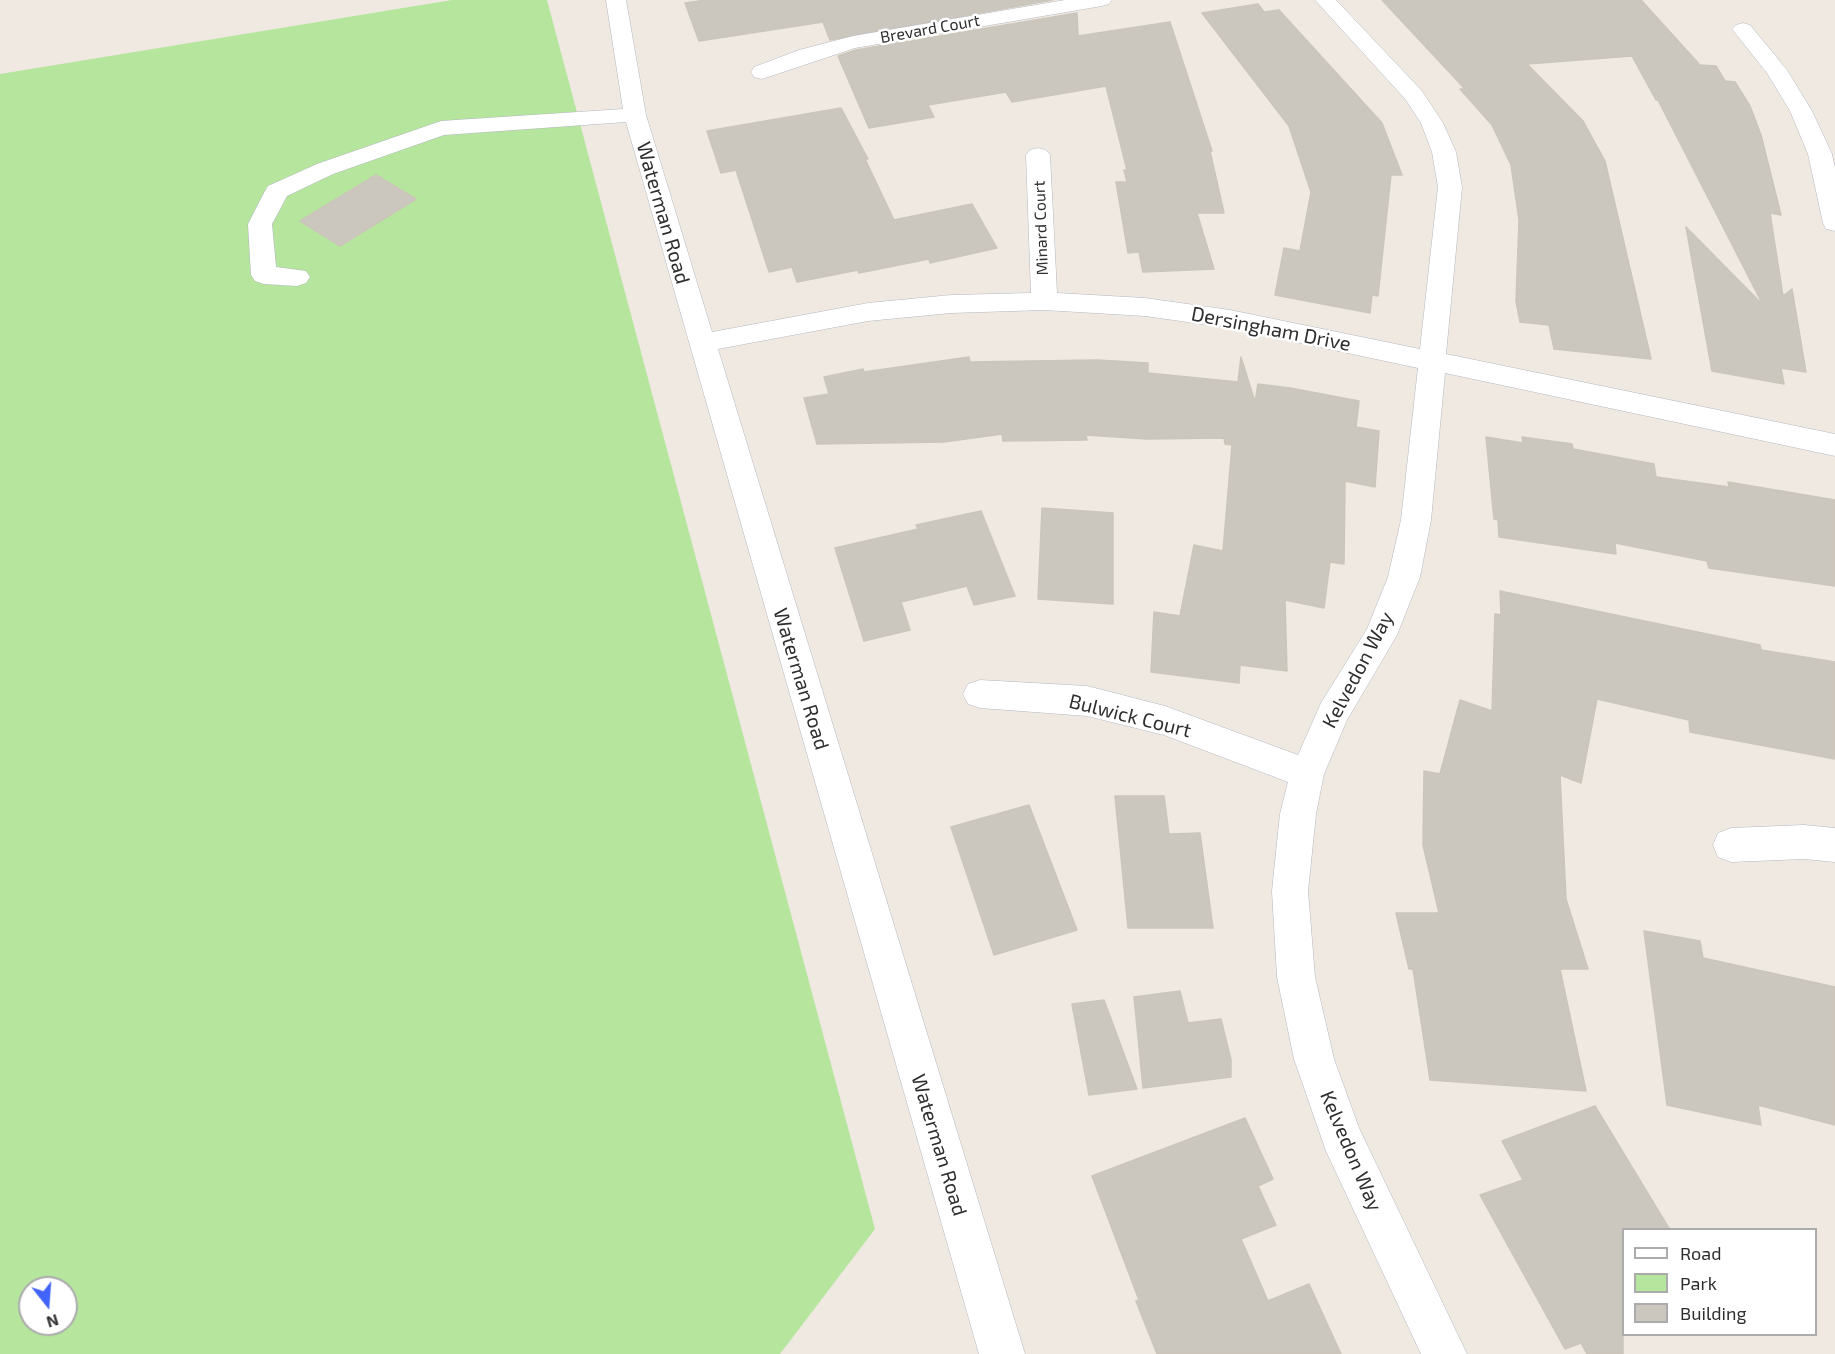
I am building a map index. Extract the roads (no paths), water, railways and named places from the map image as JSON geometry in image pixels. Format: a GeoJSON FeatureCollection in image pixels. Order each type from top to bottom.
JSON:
{"type":"FeatureCollection","features":[{"type":"Feature","properties":{"kind":"street","name":"Waterman Road"},"geometry":{"type":"LineString","coordinates":[[616,0],[635,115],[1002,1354]]}},
{"type":"Feature","properties":{"kind":"street","name":"Brevard Court"},"geometry":{"type":"LineString","coordinates":[[762,72],[807,55],[853,42],[1102,0]]}},
{"type":"Feature","properties":{"kind":"street","name":"Kelvedon Way"},"geometry":{"type":"LineString","coordinates":[[1325,0],[1414,96],[1432,123],[1444,152],[1450,187],[1416,520],[1404,577],[1381,634],[1333,713],[1307,774],[1298,814],[1290,891],[1296,976],[1314,1059],[1341,1136],[1444,1354]]}},
{"type":"Feature","properties":{"kind":"street"},"geometry":{"type":"LineString","coordinates":[[1743,29],[1776,70],[1801,111],[1820,154],[1835,223]]}},
{"type":"Feature","properties":{"kind":"street"},"geometry":{"type":"LineString","coordinates":[[297,277],[264,275],[260,225],[277,191],[325,169],[441,128],[635,115]]}},
{"type":"Feature","properties":{"kind":"street","name":"Minard Court"},"geometry":{"type":"LineString","coordinates":[[1038,155],[1044,301]]}},
{"type":"Feature","properties":{"kind":"street","name":"Dersingham Drive"},"geometry":{"type":"LineString","coordinates":[[701,344],[868,312],[951,304],[1044,301],[1145,307],[1230,319],[1835,445]]}},
{"type":"Feature","properties":{"kind":"street","name":"Bulwick Court"},"geometry":{"type":"LineString","coordinates":[[980,694],[1087,702],[1166,721],[1307,774]]}},
{"type":"Feature","properties":{"kind":"street"},"geometry":{"type":"LineString","coordinates":[[1731,845],[1804,842],[1835,845]]}}]}
